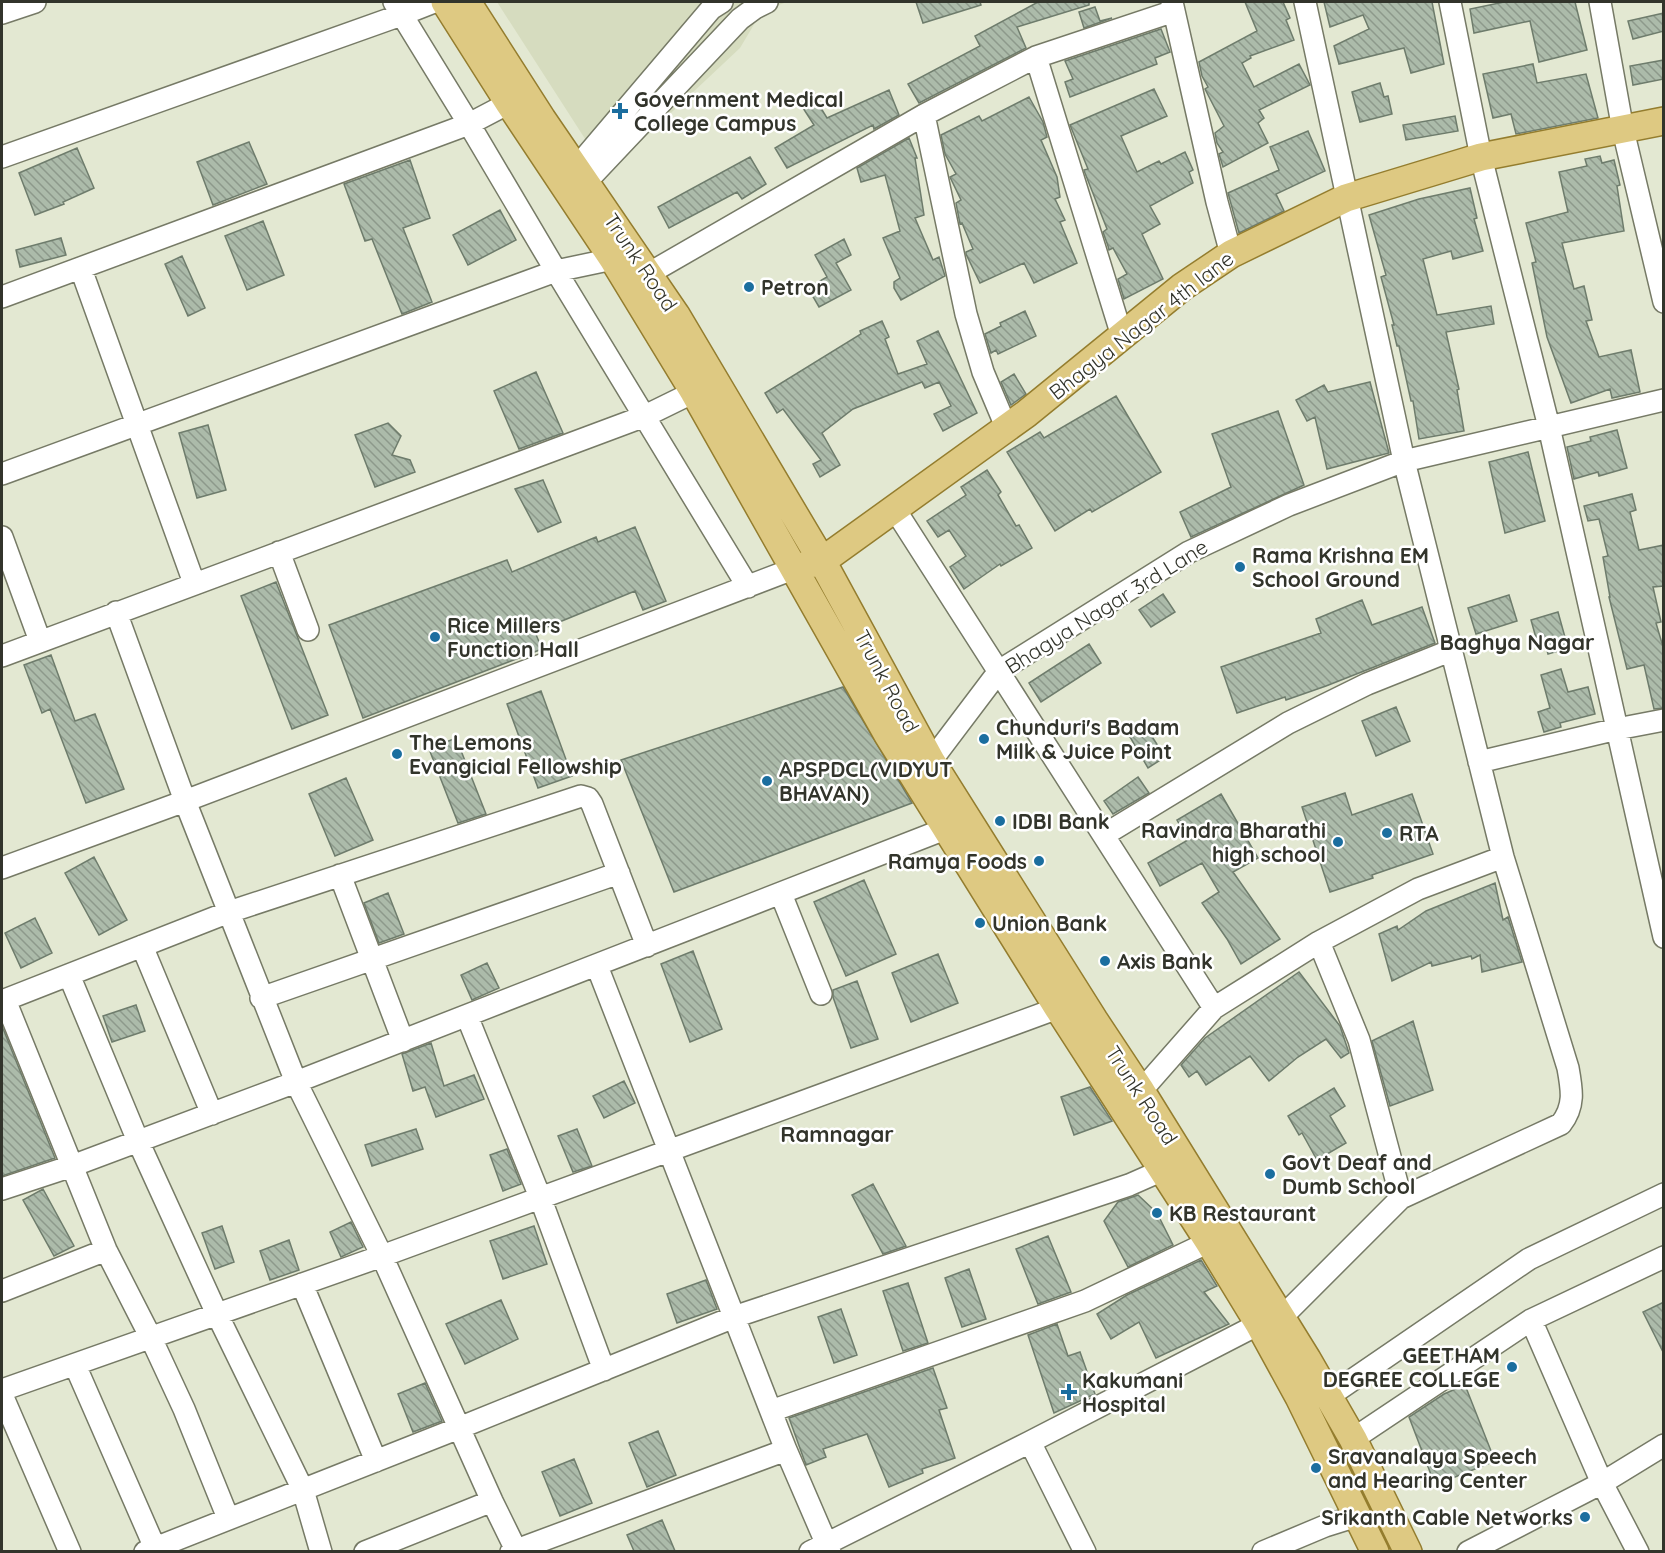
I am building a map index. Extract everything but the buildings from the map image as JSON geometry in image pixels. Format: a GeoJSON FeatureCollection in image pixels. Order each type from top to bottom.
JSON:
{"type":"FeatureCollection","features":[{"type":"Feature","properties":{"kind":"main road"},"geometry":{"type":"LineString","coordinates":[[445,2],[613,259],[694,392],[888,735],[945,829],[1058,1008],[1130,1097],[1163,1170],[1209,1242],[1270,1321],[1299,1397],[1375,1551]]}},
{"type":"Feature","properties":{"kind":"main road","name":"Trunk Road"},"geometry":{"type":"LineString","coordinates":[[467,2],[700,354],[822,561],[930,761],[1068,980],[1130,1097],[1270,1321],[1329,1396],[1353,1439],[1408,1551]]}},
{"type":"Feature","properties":{"kind":"main road","name":"Bhagya Nagar 4th lane"},"geometry":{"type":"LineString","coordinates":[[793,569],[822,561],[1007,429],[1182,288],[1231,254],[1346,198],[1480,157],[1664,121]]}},
{"type":"Feature","properties":{"kind":"street"},"geometry":{"type":"LineString","coordinates":[[2,13],[35,2]]}},
{"type":"Feature","properties":{"kind":"street"},"geometry":{"type":"LineString","coordinates":[[2,157],[397,8],[434,2]]}},
{"type":"Feature","properties":{"kind":"street"},"geometry":{"type":"LineString","coordinates":[[722,7],[754,8],[767,2]]}},
{"type":"Feature","properties":{"kind":"street"},"geometry":{"type":"LineString","coordinates":[[597,966],[822,1548],[1270,1321],[1401,1198],[1561,1124],[1568,1115],[1572,1105],[1572,1092],[1568,1068],[1503,857],[1404,461],[1305,2]]}},
{"type":"Feature","properties":{"kind":"street"},"geometry":{"type":"LineString","coordinates":[[1450,2],[1480,157],[1549,427],[1660,908],[1664,937]]}},
{"type":"Feature","properties":{"kind":"street"},"geometry":{"type":"LineString","coordinates":[[1600,2],[1623,130],[1664,302]]}},
{"type":"Feature","properties":{"kind":"street"},"geometry":{"type":"LineString","coordinates":[[648,274],[924,115],[1036,57],[1173,6],[1231,254]]}},
{"type":"Feature","properties":{"kind":"street"},"geometry":{"type":"LineString","coordinates":[[581,175],[722,7]]}},
{"type":"Feature","properties":{"kind":"street"},"geometry":{"type":"LineString","coordinates":[[581,175],[722,7]]}},
{"type":"Feature","properties":{"kind":"street"},"geometry":{"type":"LineString","coordinates":[[397,8],[470,124],[556,271],[748,587]]}},
{"type":"Feature","properties":{"kind":"street"},"geometry":{"type":"LineString","coordinates":[[1036,57],[1122,336]]}},
{"type":"Feature","properties":{"kind":"street"},"geometry":{"type":"LineString","coordinates":[[2,297],[470,124],[509,103]]}},
{"type":"Feature","properties":{"kind":"street"},"geometry":{"type":"LineString","coordinates":[[924,115],[966,314],[983,372],[1007,429]]}},
{"type":"Feature","properties":{"kind":"street"},"geometry":{"type":"LineString","coordinates":[[2,474],[556,271],[613,259]]}},
{"type":"Feature","properties":{"kind":"street"},"geometry":{"type":"LineString","coordinates":[[81,269],[194,583]]}},
{"type":"Feature","properties":{"kind":"street"},"geometry":{"type":"LineString","coordinates":[[2,656],[645,416],[694,392]]}},
{"type":"Feature","properties":{"kind":"street","name":"Bhagya Nagar 3rd Lane"},"geometry":{"type":"LineString","coordinates":[[930,761],[999,671],[1189,552],[1289,505],[1404,461],[1664,400]]}},
{"type":"Feature","properties":{"kind":"street"},"geometry":{"type":"LineString","coordinates":[[894,508],[1214,1008]]}},
{"type":"Feature","properties":{"kind":"street"},"geometry":{"type":"LineString","coordinates":[[2,537],[40,641]]}},
{"type":"Feature","properties":{"kind":"street"},"geometry":{"type":"LineString","coordinates":[[279,552],[308,630]]}},
{"type":"Feature","properties":{"kind":"street"},"geometry":{"type":"LineString","coordinates":[[2,868],[793,569]]}},
{"type":"Feature","properties":{"kind":"street"},"geometry":{"type":"LineString","coordinates":[[116,612],[184,801],[296,1082],[382,1256],[515,1551],[786,1450]]}},
{"type":"Feature","properties":{"kind":"street"},"geometry":{"type":"LineString","coordinates":[[1104,835],[1288,723],[1367,684],[1452,650]]}},
{"type":"Feature","properties":{"kind":"street"},"geometry":{"type":"LineString","coordinates":[[1479,762],[1664,720]]}},
{"type":"Feature","properties":{"kind":"street"},"geometry":{"type":"LineString","coordinates":[[228,1518],[184,1409],[106,1250],[3,1001],[229,912],[581,796],[588,798],[592,804],[647,946]]}},
{"type":"Feature","properties":{"kind":"street"},"geometry":{"type":"LineString","coordinates":[[2,1189],[138,1142],[296,1082],[945,829]]}},
{"type":"Feature","properties":{"kind":"street"},"geometry":{"type":"LineString","coordinates":[[1130,1097],[1214,1008],[1319,942],[1418,889],[1503,857]]}},
{"type":"Feature","properties":{"kind":"street"},"geometry":{"type":"LineString","coordinates":[[261,998],[619,873]]}},
{"type":"Feature","properties":{"kind":"street"},"geometry":{"type":"LineString","coordinates":[[339,875],[403,1041]]}},
{"type":"Feature","properties":{"kind":"street"},"geometry":{"type":"LineString","coordinates":[[780,894],[820,994]]}},
{"type":"Feature","properties":{"kind":"street"},"geometry":{"type":"LineString","coordinates":[[1319,942],[1359,1040],[1401,1198]]}},
{"type":"Feature","properties":{"kind":"street"},"geometry":{"type":"LineString","coordinates":[[142,946],[212,1114]]}},
{"type":"Feature","properties":{"kind":"street"},"geometry":{"type":"LineString","coordinates":[[69,975],[138,1142],[216,1314],[303,1490],[321,1551]]}},
{"type":"Feature","properties":{"kind":"street"},"geometry":{"type":"LineString","coordinates":[[2,1390],[382,1256],[1058,1008]]}},
{"type":"Feature","properties":{"kind":"street"},"geometry":{"type":"LineString","coordinates":[[466,1016],[540,1197],[603,1370]]}},
{"type":"Feature","properties":{"kind":"street"},"geometry":{"type":"LineString","coordinates":[[75,1365],[150,1550],[734,1317],[1130,1185],[1163,1170]]}},
{"type":"Feature","properties":{"kind":"street"},"geometry":{"type":"LineString","coordinates":[[1329,1396],[1529,1259],[1664,1194]]}},
{"type":"Feature","properties":{"kind":"street"},"geometry":{"type":"LineString","coordinates":[[771,1412],[1085,1301],[1209,1242]]}},
{"type":"Feature","properties":{"kind":"street"},"geometry":{"type":"LineString","coordinates":[[2,1291],[106,1250]]}},
{"type":"Feature","properties":{"kind":"street"},"geometry":{"type":"LineString","coordinates":[[1353,1439],[1532,1320],[1664,1257]]}},
{"type":"Feature","properties":{"kind":"street"},"geometry":{"type":"LineString","coordinates":[[302,1284],[376,1461]]}},
{"type":"Feature","properties":{"kind":"street"},"geometry":{"type":"LineString","coordinates":[[1532,1320],[1602,1483],[1638,1551]]}},
{"type":"Feature","properties":{"kind":"street"},"geometry":{"type":"LineString","coordinates":[[2,1395],[70,1551]]}},
{"type":"Feature","properties":{"kind":"street"},"geometry":{"type":"LineString","coordinates":[[1030,1442],[1085,1551]]}},
{"type":"Feature","properties":{"kind":"street"},"geometry":{"type":"LineString","coordinates":[[1468,1551],[1602,1483],[1664,1445]]}},
{"type":"Feature","properties":{"kind":"street"},"geometry":{"type":"LineString","coordinates":[[365,1551],[492,1501]]}},
{"type":"Feature","properties":{"kind":"street"},"geometry":{"type":"LineString","coordinates":[[1263,1551],[1357,1516]]}},
{"type":"Feature","properties":{"kind":"shaded area","name":"Government Medical College Campus"},"geometry":{"type":"Polygon","coordinates":[[[497,2],[787,2],[762,11],[740,48],[607,173],[497,2]]]}},
{"type":"Feature","properties":{"kind":"place","name":"Government Medical College Campus"},"geometry":{"type":"Point","coordinates":[620,111]}},
{"type":"Feature","properties":{"kind":"place","name":"Petron"},"geometry":{"type":"Point","coordinates":[749,287]}},
{"type":"Feature","properties":{"kind":"place","name":"Rama Krishna EM School Ground"},"geometry":{"type":"Point","coordinates":[1240,567]}},
{"type":"Feature","properties":{"kind":"place","name":"Rice Millers Function Hall"},"geometry":{"type":"Point","coordinates":[435,637]}},
{"type":"Feature","properties":{"kind":"place","name":"Chunduri's Badam Milk & Juice Point"},"geometry":{"type":"Point","coordinates":[984,739]}},
{"type":"Feature","properties":{"kind":"place","name":"The Lemons Evangicial Fellowship"},"geometry":{"type":"Point","coordinates":[397,754]}},
{"type":"Feature","properties":{"kind":"place","name":"APSPDCL(VIDYUT BHAVAN)"},"geometry":{"type":"Point","coordinates":[767,781]}},
{"type":"Feature","properties":{"kind":"place","name":"IDBI Bank"},"geometry":{"type":"Point","coordinates":[1000,821]}},
{"type":"Feature","properties":{"kind":"place","name":"RTA"},"geometry":{"type":"Point","coordinates":[1387,833]}},
{"type":"Feature","properties":{"kind":"place","name":"Ravindra Bharathi high school"},"geometry":{"type":"Point","coordinates":[1338,842]}},
{"type":"Feature","properties":{"kind":"place","name":"Ramya Foods"},"geometry":{"type":"Point","coordinates":[1039,861]}},
{"type":"Feature","properties":{"kind":"place","name":"Union Bank"},"geometry":{"type":"Point","coordinates":[980,923]}},
{"type":"Feature","properties":{"kind":"place","name":"Axis Bank"},"geometry":{"type":"Point","coordinates":[1105,961]}},
{"type":"Feature","properties":{"kind":"place","name":"Govt Deaf and Dumb School"},"geometry":{"type":"Point","coordinates":[1270,1174]}},
{"type":"Feature","properties":{"kind":"place","name":"KB Restaurant"},"geometry":{"type":"Point","coordinates":[1157,1213]}},
{"type":"Feature","properties":{"kind":"place","name":"GEETHAM DEGREE COLLEGE"},"geometry":{"type":"Point","coordinates":[1512,1367]}},
{"type":"Feature","properties":{"kind":"place","name":"Kakumani Hospital"},"geometry":{"type":"Point","coordinates":[1069,1392]}},
{"type":"Feature","properties":{"kind":"place","name":"Sravanalaya Speech and Hearing Center"},"geometry":{"type":"Point","coordinates":[1316,1468]}},
{"type":"Feature","properties":{"kind":"place","name":"Srikanth Cable Networks"},"geometry":{"type":"Point","coordinates":[1585,1517]}},
{"type":"Feature","properties":{"kind":"district","name":"Baghya Nagar"},"geometry":{"type":"Point","coordinates":[1517,642]}},
{"type":"Feature","properties":{"kind":"district","name":"Ramnagar"},"geometry":{"type":"Point","coordinates":[837,1134]}}]}
